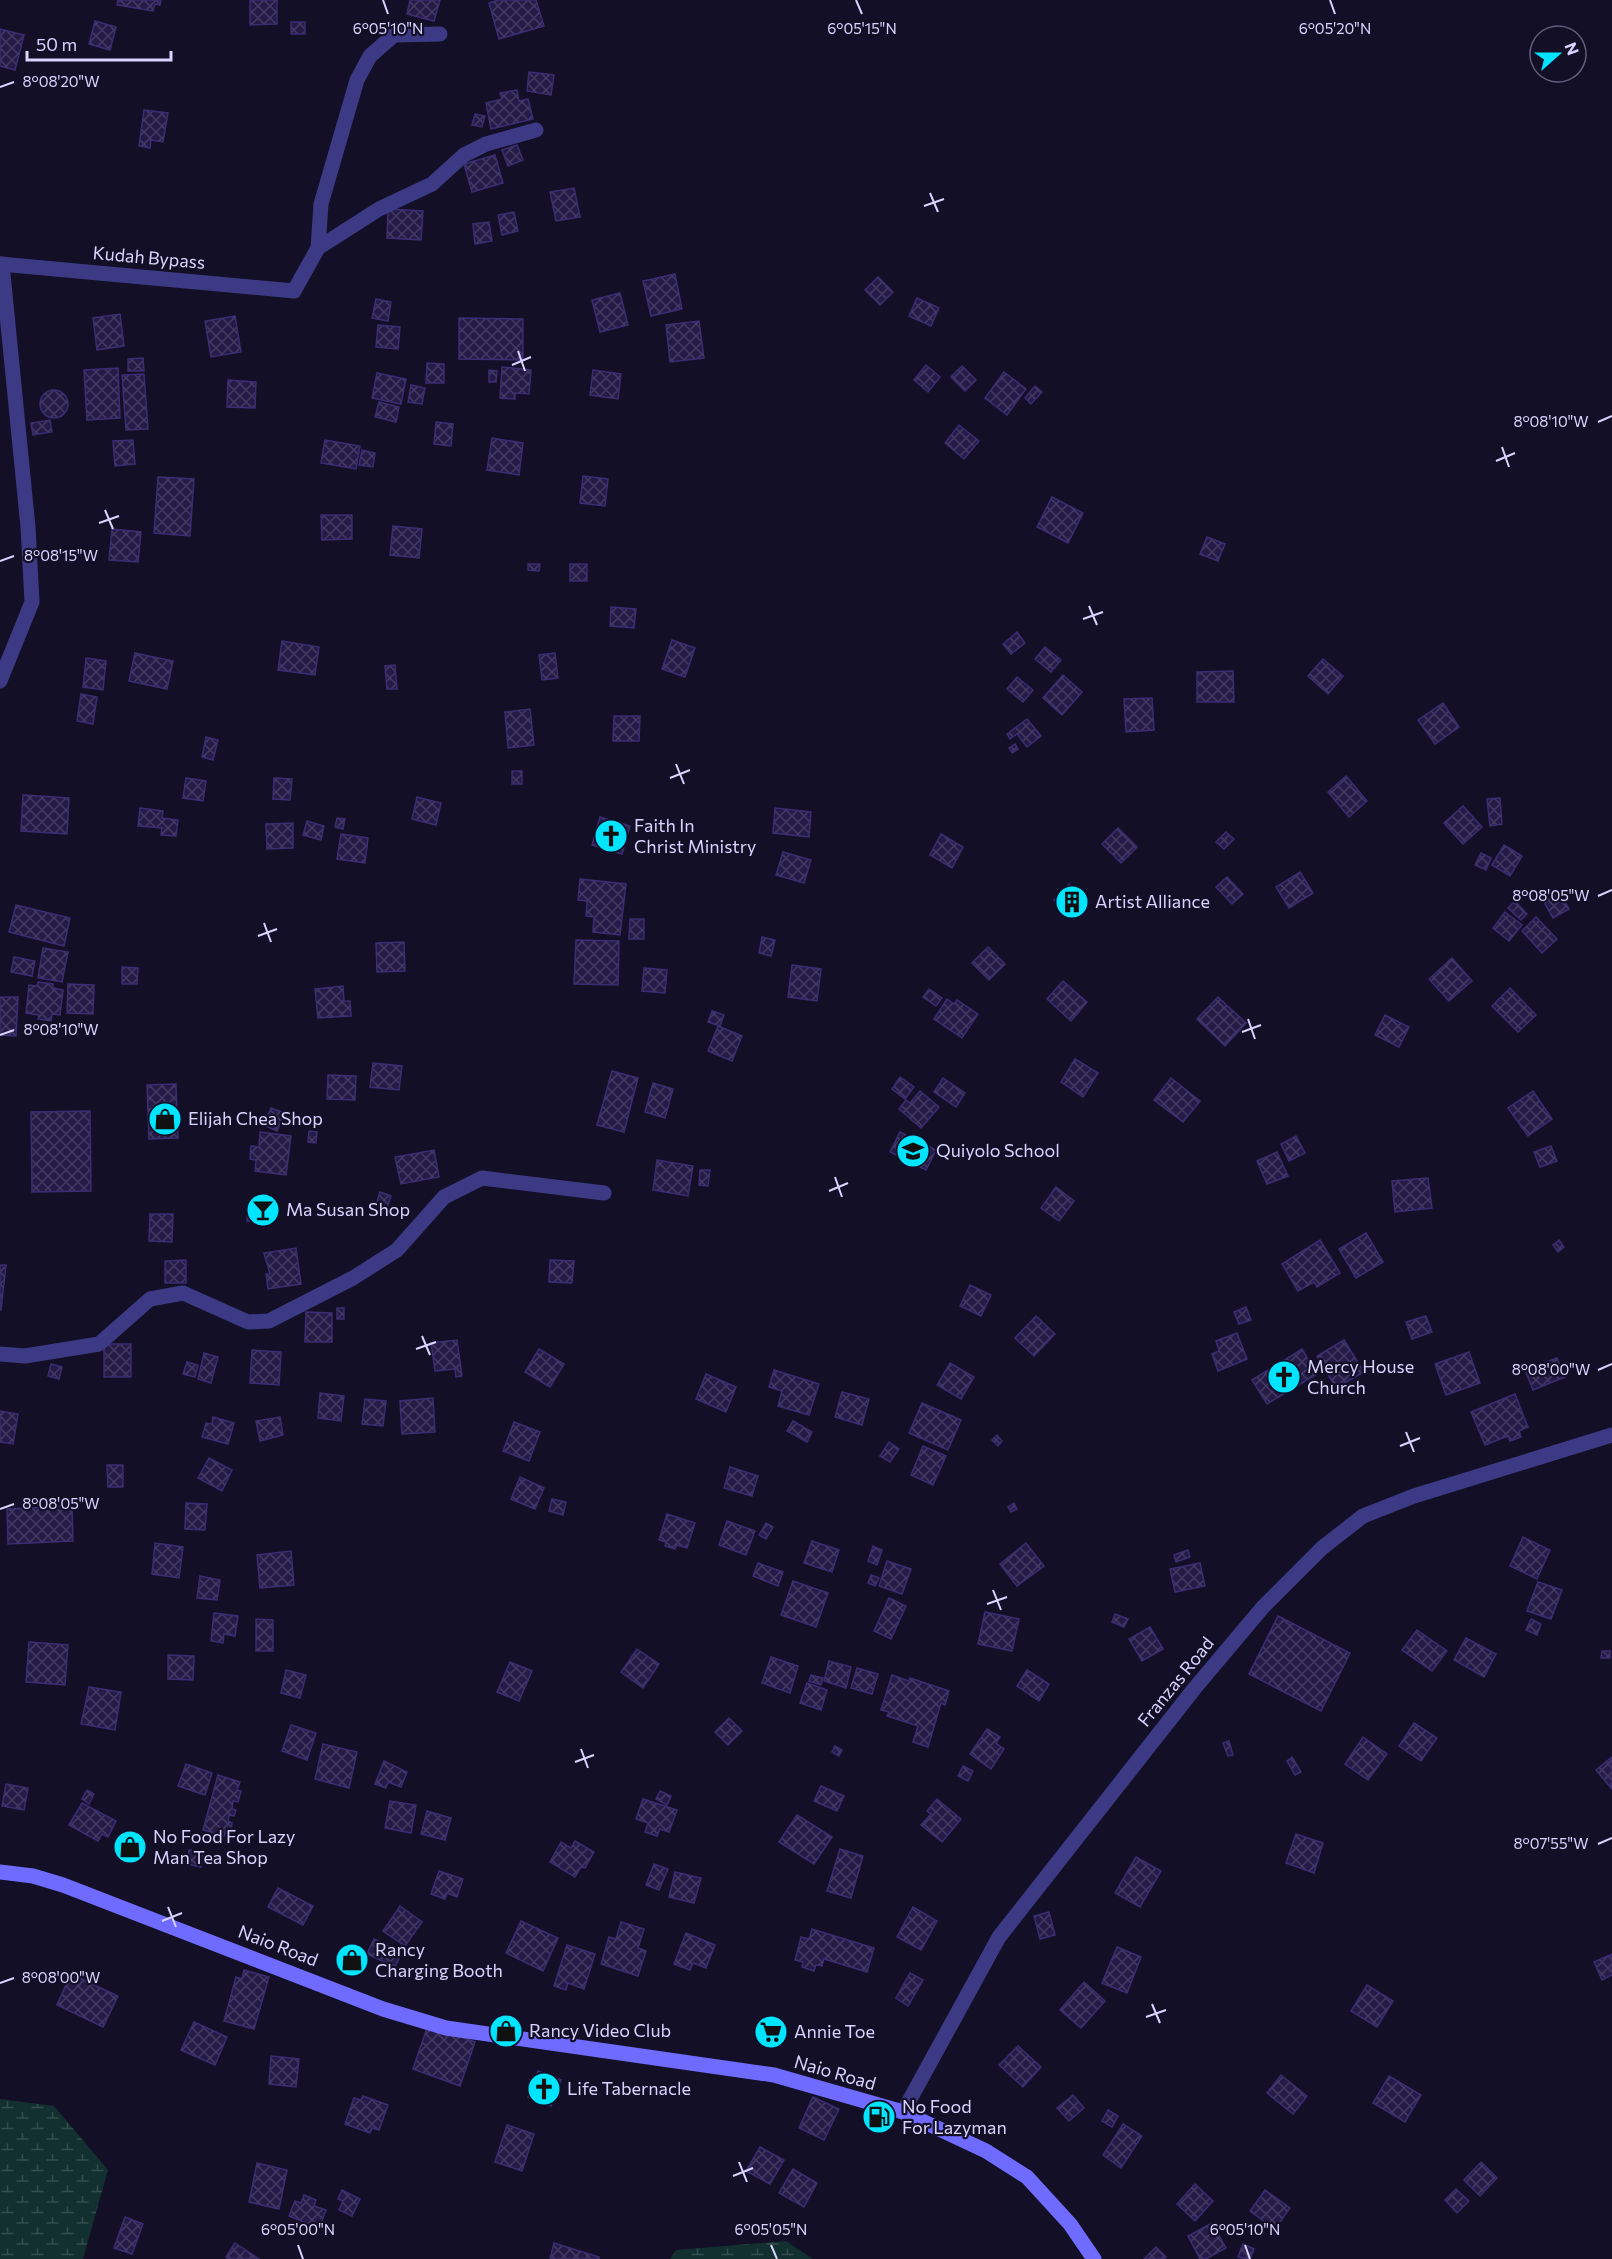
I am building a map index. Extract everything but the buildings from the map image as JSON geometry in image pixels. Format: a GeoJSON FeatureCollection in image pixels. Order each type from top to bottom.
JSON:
{"type":"FeatureCollection","features":[{"type":"Feature","properties":{"kind":"street"},"geometry":{"type":"LineString","coordinates":[[318,248],[321,204],[357,80],[370,56],[394,34],[440,34]]}},
{"type":"Feature","properties":{"kind":"street"},"geometry":{"type":"LineString","coordinates":[[318,248],[379,209],[432,184],[471,151],[486,144],[536,130]]}},
{"type":"Feature","properties":{"kind":"street","name":"Kudah Bypass"},"geometry":{"type":"LineString","coordinates":[[1,264],[294,291],[318,248]]}},
{"type":"Feature","properties":{"kind":"street"},"geometry":{"type":"LineString","coordinates":[[0,681],[32,602],[28,526],[1,264]]}},
{"type":"Feature","properties":{"kind":"street"},"geometry":{"type":"LineString","coordinates":[[0,1354],[25,1356],[99,1344],[150,1299],[183,1293],[248,1322],[269,1321],[353,1278],[397,1250],[444,1197],[482,1178],[604,1192]]}},
{"type":"Feature","properties":{"kind":"street","name":"Franzas Road"},"geometry":{"type":"LineString","coordinates":[[903,2112],[999,1937],[1194,1689],[1263,1607],[1322,1548],[1363,1516],[1414,1496],[1612,1435]]}},
{"type":"Feature","properties":{"kind":"street","name":"Naio Road"},"geometry":{"type":"LineString","coordinates":[[0,1872],[33,1876],[63,1885],[383,2009],[446,2028],[774,2075],[903,2112],[986,2151],[1027,2177],[1070,2224],[1094,2259]]}},
{"type":"Feature","properties":{"kind":"green space"},"geometry":{"type":"Polygon","coordinates":[[[0,2099],[54,2106],[108,2170],[83,2259],[0,2259],[0,2099]]]}},
{"type":"Feature","properties":{"kind":"green space"},"geometry":{"type":"Polygon","coordinates":[[[786,2241],[813,2259],[670,2259],[676,2250],[786,2241]]]}},
{"type":"Feature","properties":{"kind":"place","name":"Faith In Christ Ministry"},"geometry":{"type":"Point","coordinates":[611,836]}},
{"type":"Feature","properties":{"kind":"place","name":"Artist Alliance"},"geometry":{"type":"Point","coordinates":[1072,902]}},
{"type":"Feature","properties":{"kind":"place","name":"Elijah Chea Shop"},"geometry":{"type":"Point","coordinates":[165,1119]}},
{"type":"Feature","properties":{"kind":"place","name":"Quiyolo School"},"geometry":{"type":"Point","coordinates":[913,1151]}},
{"type":"Feature","properties":{"kind":"place","name":"Ma Susan Shop"},"geometry":{"type":"Point","coordinates":[263,1210]}},
{"type":"Feature","properties":{"kind":"place","name":"Mercy House Church"},"geometry":{"type":"Point","coordinates":[1284,1377]}},
{"type":"Feature","properties":{"kind":"place","name":"No Food For Lazy Man Tea Shop"},"geometry":{"type":"Point","coordinates":[130,1847]}},
{"type":"Feature","properties":{"kind":"place","name":"Rancy Charging Booth"},"geometry":{"type":"Point","coordinates":[352,1960]}},
{"type":"Feature","properties":{"kind":"place","name":"Rancy Video Club"},"geometry":{"type":"Point","coordinates":[506,2031]}},
{"type":"Feature","properties":{"kind":"place","name":"Annie Toe"},"geometry":{"type":"Point","coordinates":[771,2032]}},
{"type":"Feature","properties":{"kind":"place","name":"Life Tabernacle"},"geometry":{"type":"Point","coordinates":[544,2089]}},
{"type":"Feature","properties":{"kind":"place","name":"No Food For Lazyman"},"geometry":{"type":"Point","coordinates":[879,2117]}}]}
